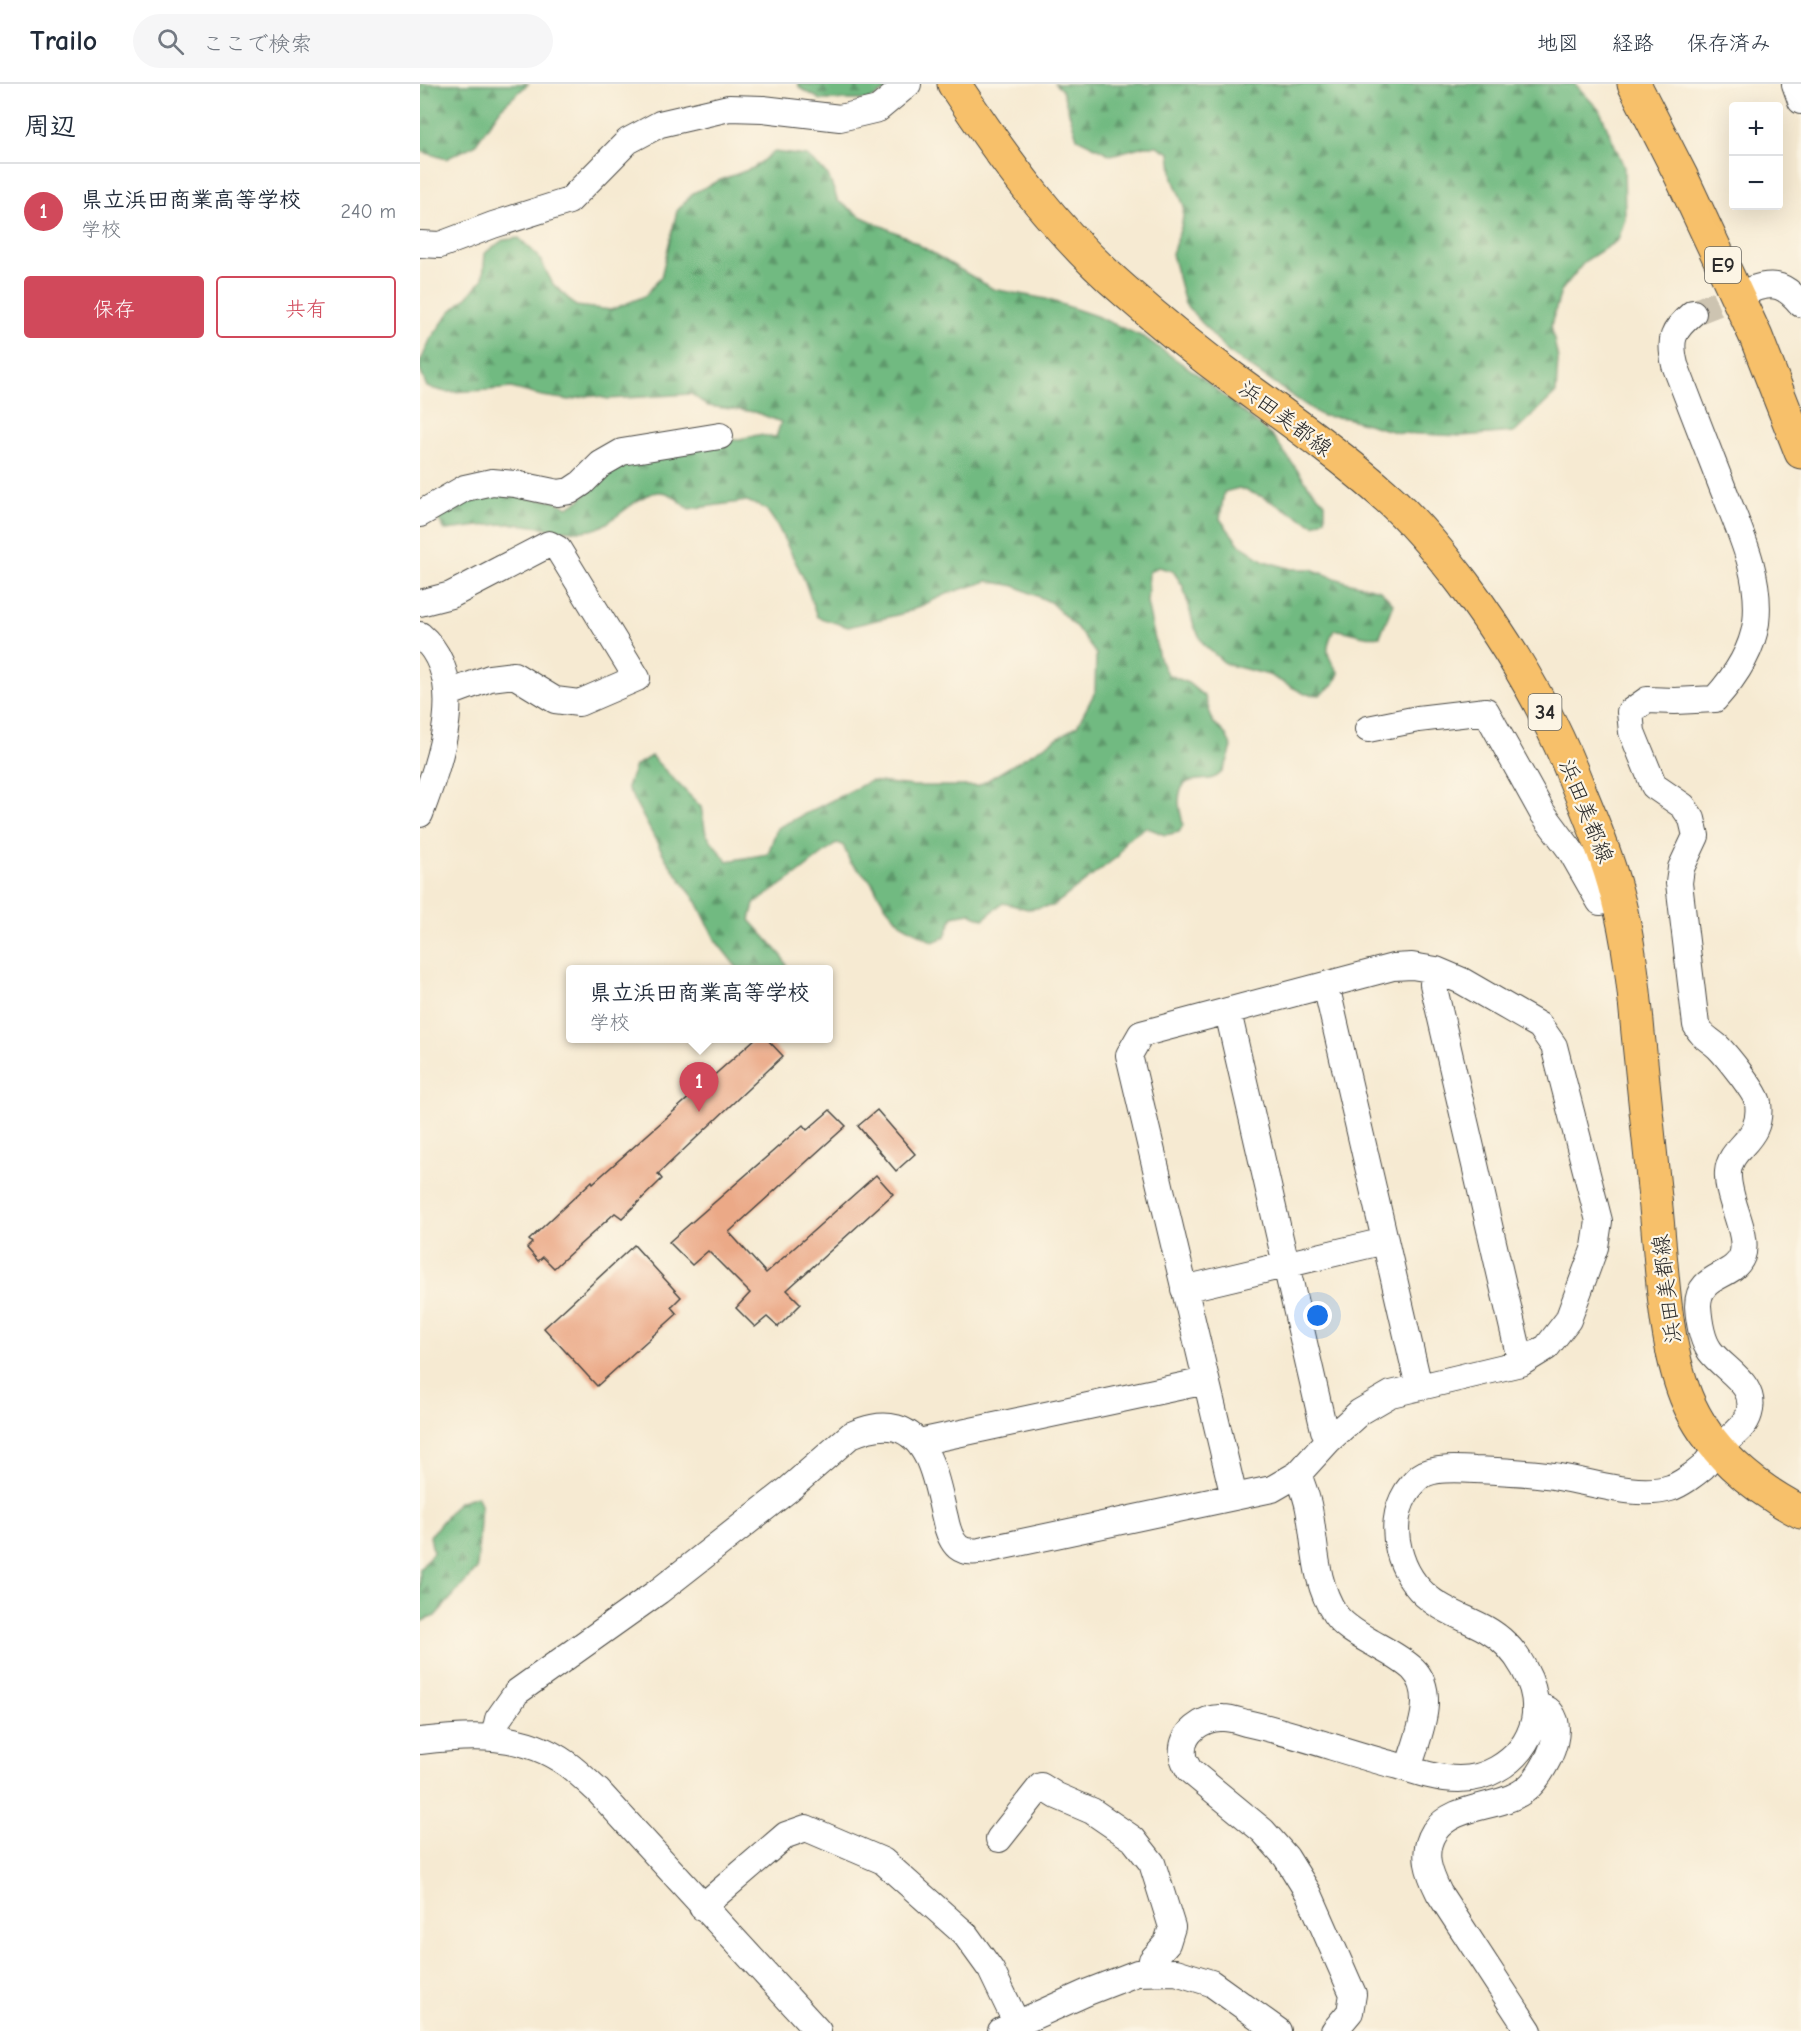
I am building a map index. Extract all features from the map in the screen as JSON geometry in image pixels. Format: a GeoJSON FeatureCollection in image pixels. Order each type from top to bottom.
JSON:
{"type":"FeatureCollection","features":[{"type":"Feature","properties":{"kind":"main road","name":"浜田美都線"},"geometry":{"type":"LineString","coordinates":[[954,84],[1004,157],[1049,215],[1125,292],[1212,362],[1349,465],[1420,529],[1496,627],[1523,671],[1566,759],[1605,855],[1618,898],[1633,978],[1670,1338],[1687,1399],[1703,1428],[1736,1468],[1759,1487],[1801,1512]]}},
{"type":"Feature","properties":{"kind":"main road","name":"E9"},"geometry":{"type":"LineString","coordinates":[[1634,84],[1681,176],[1756,337],[1801,452]]}},
{"type":"Feature","properties":{"kind":"street"},"geometry":{"type":"LineString","coordinates":[[420,244],[440,245],[493,225],[569,201],[628,141],[660,124],[729,108],[763,109],[840,118],[878,109],[908,84]]}},
{"type":"Feature","properties":{"kind":"street"},"geometry":{"type":"LineString","coordinates":[[1795,84],[1801,101]]}},
{"type":"Feature","properties":{"kind":"street"},"geometry":{"type":"LineString","coordinates":[[1753,289],[1766,284],[1778,285],[1793,293],[1801,304]]}},
{"type":"Feature","properties":{"kind":"street"},"geometry":{"type":"LineString","coordinates":[[1334,2031],[1350,2012],[1353,1994],[1309,1894],[1286,1857],[1263,1831],[1189,1770],[1183,1755],[1187,1735],[1199,1722],[1221,1718],[1260,1726],[1447,1778],[1479,1777],[1494,1771],[1510,1761],[1529,1736],[1535,1707],[1531,1684],[1506,1644],[1490,1631],[1430,1599],[1413,1580],[1398,1551],[1396,1522],[1405,1494],[1423,1474],[1455,1468],[1547,1475],[1636,1491],[1671,1488],[1702,1468],[1747,1421],[1751,1407],[1748,1391],[1709,1350],[1703,1338],[1698,1303],[1703,1288],[1711,1279],[1735,1267],[1743,1254],[1743,1237],[1730,1199],[1727,1175],[1729,1164],[1755,1132],[1759,1112],[1758,1098],[1717,1046],[1702,1036],[1696,1025],[1679,883],[1681,868],[1696,836],[1692,819],[1683,806],[1654,786],[1632,732],[1630,712],[1647,700],[1715,699],[1733,680],[1746,655],[1756,624],[1757,594],[1748,553],[1675,365],[1671,346],[1675,333],[1682,323],[1694,313]]}},
{"type":"Feature","properties":{"kind":"street"},"geometry":{"type":"LineString","coordinates":[[420,514],[465,488],[492,482],[515,484],[558,493],[570,491],[582,483],[601,464],[622,452],[720,436]]}},
{"type":"Feature","properties":{"kind":"street"},"geometry":{"type":"LineString","coordinates":[[420,603],[451,595],[549,544],[558,549],[637,678],[579,703],[555,700],[514,675],[490,678],[449,693]]}},
{"type":"Feature","properties":{"kind":"street"},"geometry":{"type":"LineString","coordinates":[[420,636],[438,660],[449,693],[446,728],[433,778],[420,814]]}},
{"type":"Feature","properties":{"kind":"street"},"geometry":{"type":"LineString","coordinates":[[1368,729],[1418,719],[1486,711],[1542,812],[1571,851],[1600,902],[1618,898]]}},
{"type":"Feature","properties":{"kind":"street"},"geometry":{"type":"LineString","coordinates":[[494,1737],[498,1719],[517,1692],[659,1591],[789,1489],[851,1436],[869,1429],[888,1427],[905,1431],[919,1442],[933,1471],[951,1538],[959,1548],[970,1552],[1234,1497],[1272,1489],[1298,1474],[1329,1440],[1360,1412],[1383,1398],[1391,1394],[1521,1363],[1547,1347],[1568,1320],[1595,1247],[1599,1221],[1554,1046],[1540,1026],[1462,981],[1436,970],[1412,966],[1393,967],[1141,1034],[1128,1055],[1234,1497]]}},
{"type":"Feature","properties":{"kind":"street"},"geometry":{"type":"LineString","coordinates":[[1436,970],[1433,984],[1521,1363]]}},
{"type":"Feature","properties":{"kind":"street"},"geometry":{"type":"LineString","coordinates":[[1326,985],[1419,1387]]}},
{"type":"Feature","properties":{"kind":"street"},"geometry":{"type":"LineString","coordinates":[[1228,1012],[1284,1264],[1324,1430],[1329,1440]]}},
{"type":"Feature","properties":{"kind":"street"},"geometry":{"type":"LineString","coordinates":[[1184,1288],[1385,1241]]}},
{"type":"Feature","properties":{"kind":"street"},"geometry":{"type":"LineString","coordinates":[[919,1442],[1206,1381]]}},
{"type":"Feature","properties":{"kind":"street"},"geometry":{"type":"LineString","coordinates":[[1298,1474],[1309,1507],[1319,1583],[1336,1616],[1358,1634],[1405,1662],[1423,1683],[1425,1709],[1408,1769]]}},
{"type":"Feature","properties":{"kind":"street"},"geometry":{"type":"LineString","coordinates":[[1529,2031],[1438,1893],[1428,1871],[1427,1852],[1434,1832],[1450,1817],[1513,1797],[1526,1790],[1534,1781],[1549,1756],[1556,1734],[1556,1725],[1549,1709],[1535,1707]]}},
{"type":"Feature","properties":{"kind":"street"},"geometry":{"type":"LineString","coordinates":[[420,1741],[457,1737],[494,1737],[533,1746],[566,1763],[598,1791],[818,2031]]}},
{"type":"Feature","properties":{"kind":"street"},"geometry":{"type":"LineString","coordinates":[[999,1839],[1041,1786],[1057,1796],[1092,1811],[1133,1839],[1152,1863],[1172,1927],[1167,1943],[1152,1960],[1150,1972]]}},
{"type":"Feature","properties":{"kind":"street"},"geometry":{"type":"LineString","coordinates":[[702,1907],[786,1835],[806,1828],[883,1861],[965,1934],[991,1970],[1009,2027],[1137,1973],[1176,1972],[1211,1983],[1278,2031]]}},
{"type":"Feature","properties":{"kind":"green space"},"geometry":{"type":"Polygon","coordinates":[[[420,84],[528,84],[501,108],[475,145],[446,159],[420,151],[420,84]]]}},
{"type":"Feature","properties":{"kind":"green space"},"geometry":{"type":"Polygon","coordinates":[[[798,84],[897,84],[869,100],[821,100],[800,88],[798,84]]]}},
{"type":"Feature","properties":{"kind":"green space"},"geometry":{"type":"Polygon","coordinates":[[[1055,84],[1575,84],[1600,111],[1624,167],[1625,219],[1618,240],[1585,261],[1561,291],[1551,325],[1558,359],[1556,393],[1515,432],[1461,436],[1399,433],[1346,418],[1322,416],[1228,352],[1185,304],[1172,254],[1182,224],[1184,206],[1173,179],[1170,153],[1157,146],[1144,146],[1111,155],[1077,138],[1062,90],[1055,84]]]}},
{"type":"Feature","properties":{"kind":"green space"},"geometry":{"type":"Polygon","coordinates":[[[774,152],[807,156],[828,175],[838,201],[862,217],[904,236],[993,289],[1046,299],[1096,316],[1145,338],[1201,377],[1274,438],[1308,485],[1325,503],[1325,519],[1314,525],[1263,497],[1239,488],[1224,492],[1220,519],[1239,544],[1264,561],[1292,569],[1311,569],[1346,582],[1380,590],[1393,604],[1380,636],[1334,630],[1328,652],[1331,662],[1339,673],[1334,684],[1320,695],[1305,694],[1269,675],[1226,664],[1204,645],[1194,626],[1183,586],[1173,571],[1158,567],[1149,572],[1147,603],[1159,658],[1167,674],[1188,683],[1205,697],[1213,722],[1226,735],[1232,747],[1221,773],[1209,779],[1195,780],[1184,785],[1179,801],[1183,825],[1179,832],[1165,835],[1146,827],[1125,841],[1118,856],[1053,906],[1028,909],[1003,903],[983,919],[970,913],[953,916],[945,937],[933,942],[900,923],[885,905],[870,880],[850,862],[843,845],[837,843],[754,904],[750,920],[782,956],[786,965],[735,965],[716,941],[697,902],[666,859],[627,787],[635,766],[651,756],[701,807],[706,834],[727,861],[768,854],[777,828],[870,781],[913,786],[978,786],[1077,726],[1095,692],[1096,654],[1077,628],[1050,602],[1015,586],[988,581],[949,593],[905,613],[848,627],[817,617],[804,579],[777,525],[766,509],[747,501],[689,509],[671,495],[661,492],[641,498],[601,527],[591,530],[562,530],[505,524],[445,530],[438,519],[441,509],[468,490],[554,501],[568,507],[580,500],[613,466],[758,435],[776,437],[781,422],[755,412],[708,406],[691,394],[608,399],[591,395],[570,400],[511,388],[446,392],[427,387],[420,370],[420,363],[430,340],[450,312],[483,279],[485,253],[503,240],[519,238],[538,256],[553,284],[576,306],[611,310],[645,296],[661,277],[677,211],[693,193],[753,168],[774,152]]]}},
{"type":"Feature","properties":{"kind":"green space"},"geometry":{"type":"Polygon","coordinates":[[[477,1496],[481,1504],[477,1569],[435,1616],[420,1622],[420,1569],[433,1552],[430,1536],[458,1502],[477,1496]]]}},
{"type":"Feature","properties":{"kind":"building"},"geometry":{"type":"Polygon","coordinates":[[[750,1043],[771,1043],[783,1056],[658,1174],[662,1179],[622,1218],[615,1213],[554,1268],[543,1257],[538,1261],[527,1248],[532,1243],[529,1240],[592,1181],[593,1183],[750,1043]]]}},
{"type":"Feature","properties":{"kind":"building"},"geometry":{"type":"Polygon","coordinates":[[[830,1110],[846,1126],[729,1232],[766,1273],[876,1175],[893,1194],[787,1290],[801,1304],[778,1327],[767,1317],[755,1327],[736,1308],[750,1293],[708,1251],[692,1265],[669,1242],[803,1125],[807,1130],[830,1110]]]}},
{"type":"Feature","properties":{"kind":"building"},"geometry":{"type":"Polygon","coordinates":[[[877,1110],[915,1154],[896,1171],[858,1126],[877,1110]]]}},
{"type":"Feature","properties":{"kind":"building"},"geometry":{"type":"Polygon","coordinates":[[[634,1245],[681,1297],[671,1307],[677,1314],[597,1386],[544,1328],[634,1245]]]}},
{"type":"Feature","properties":{"kind":"tunnel"},"geometry":{"type":"LineString","coordinates":[[1693,313],[1753,289]]}},
{"type":"Feature","properties":{"kind":"place","name":"県立浜田商業高等学校"},"geometry":{"type":"Point","coordinates":[699,1112]}}]}
